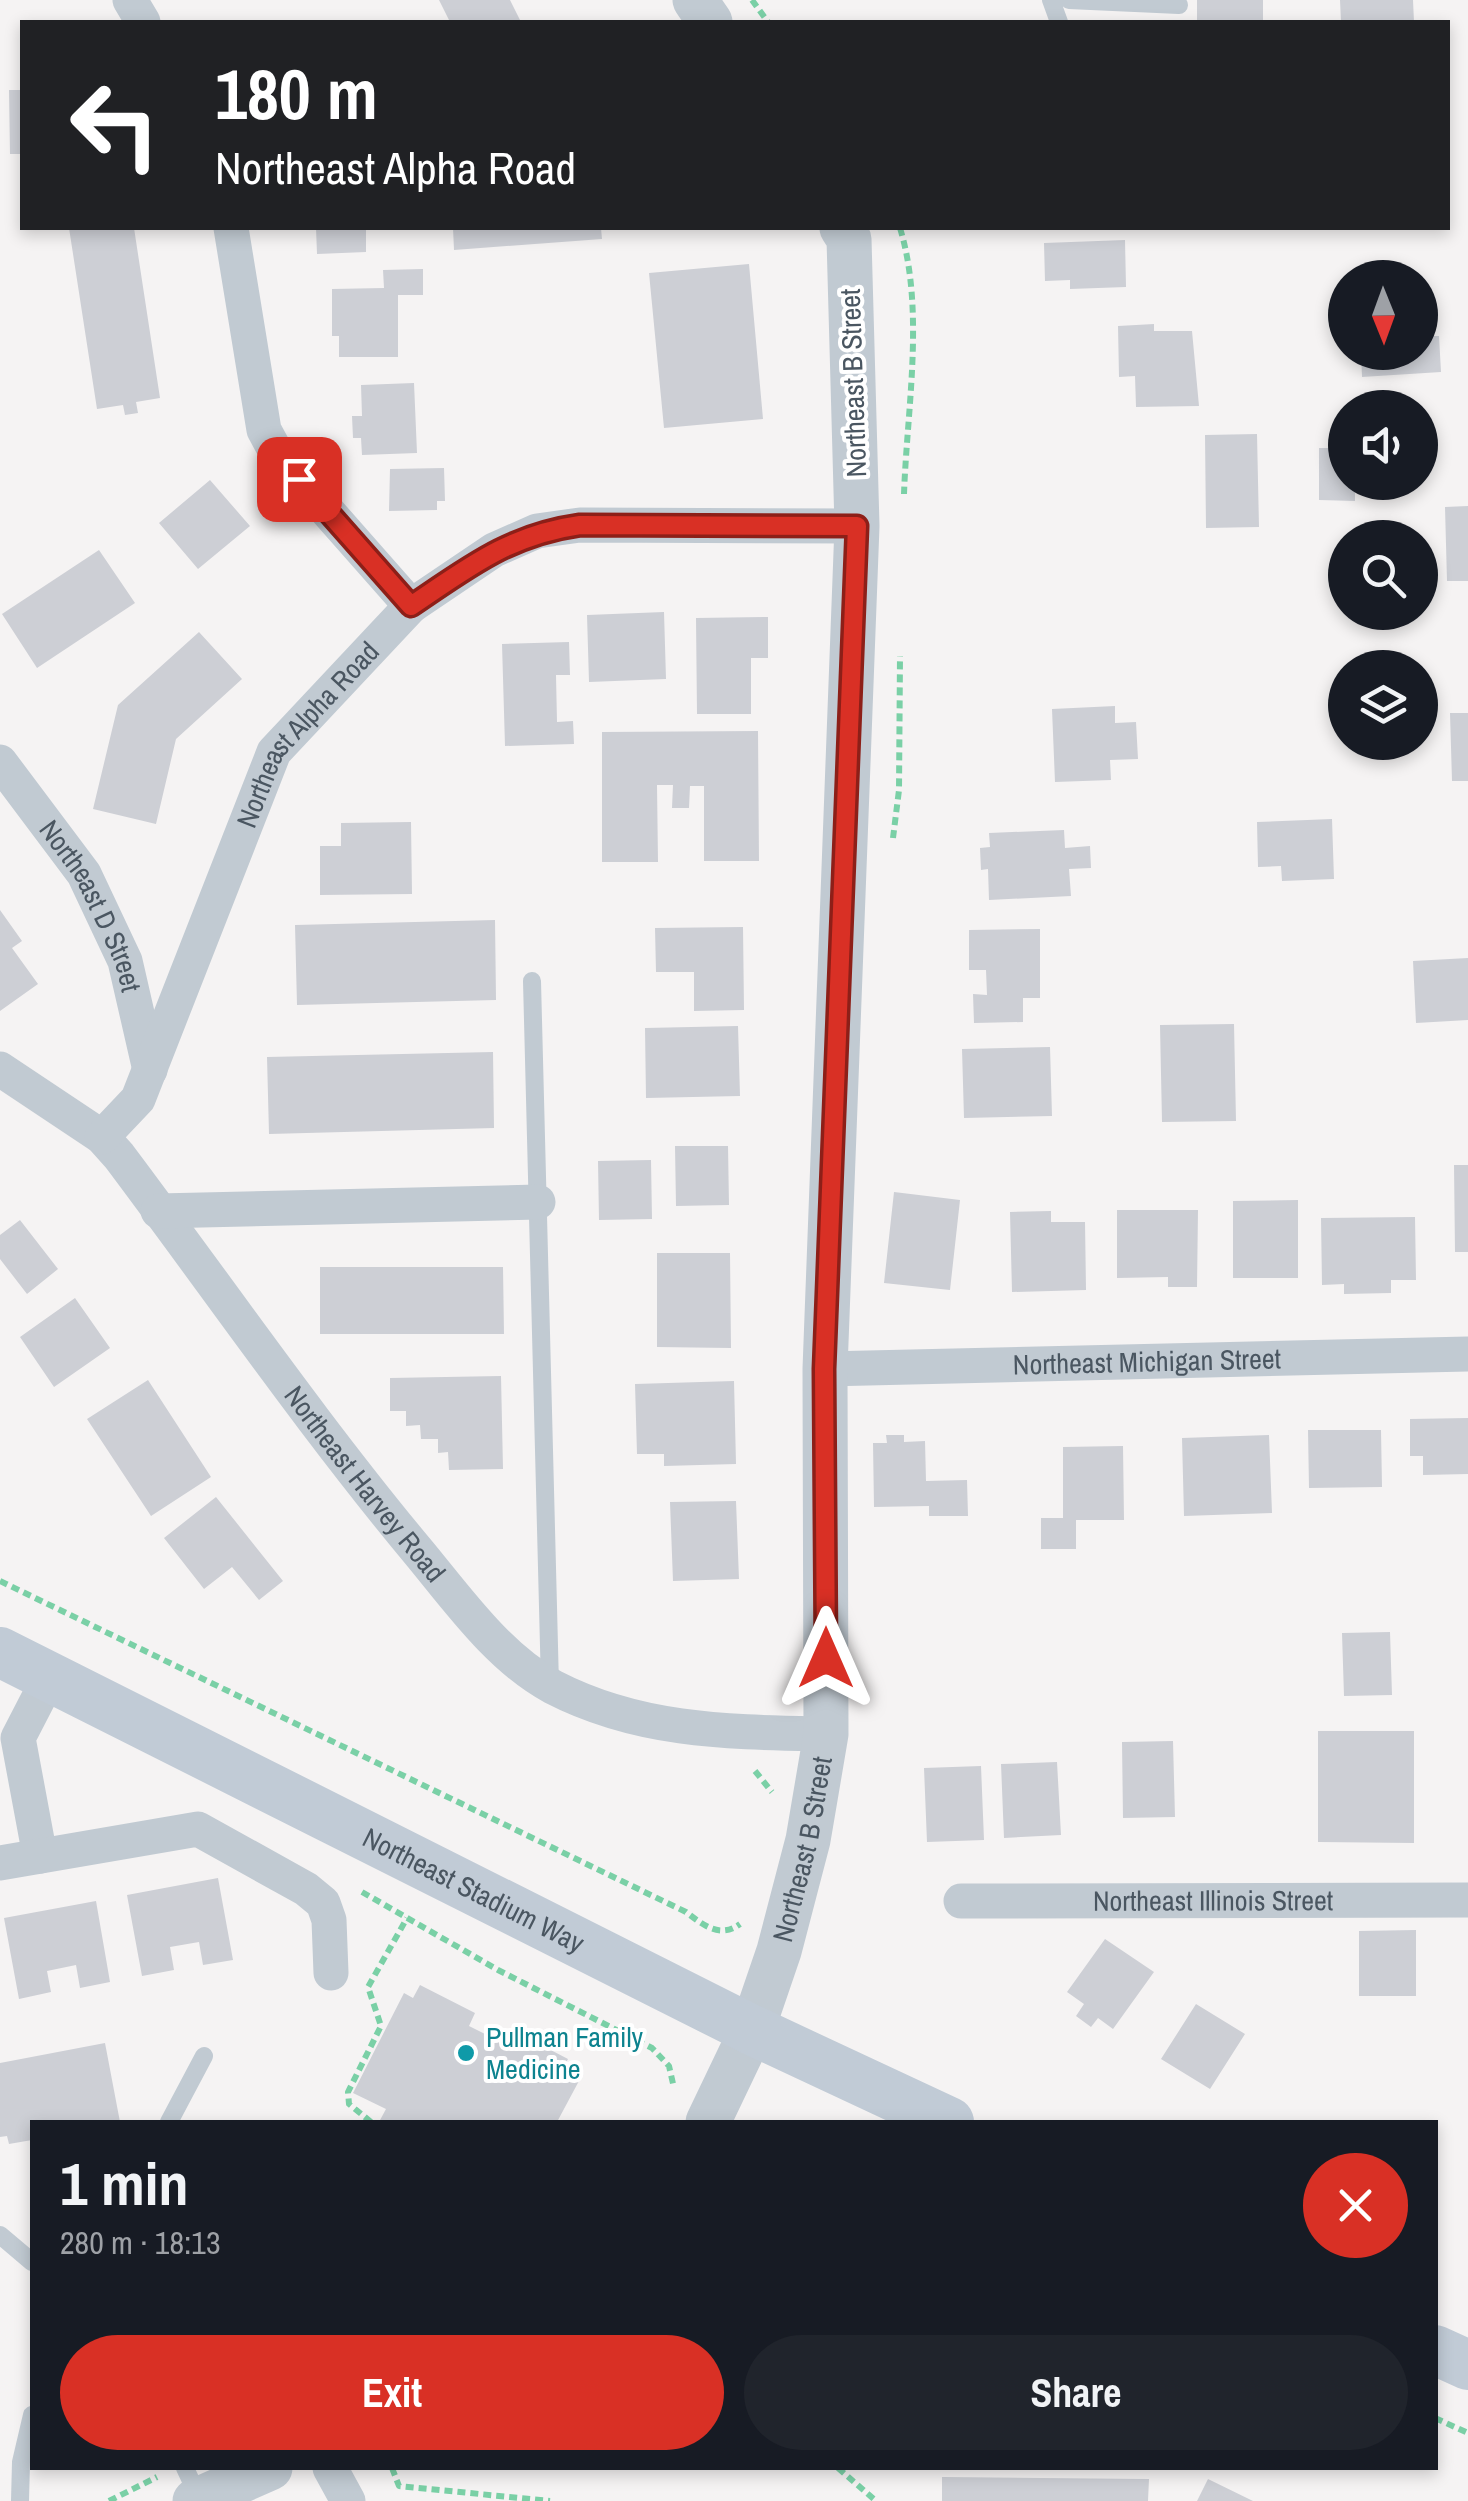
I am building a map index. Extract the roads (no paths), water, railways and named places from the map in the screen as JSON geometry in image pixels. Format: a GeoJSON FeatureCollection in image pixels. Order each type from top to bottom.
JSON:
{"type":"FeatureCollection","features":[{"type":"Feature","properties":{"kind":"main road","name":"Northeast Stadium Way"},"geometry":{"type":"LineString","coordinates":[[0,1652],[752,2030],[945,2120]]}},
{"type":"Feature","properties":{"kind":"main road"},"geometry":{"type":"LineString","coordinates":[[1438,2351],[1468,2365]]}},
{"type":"Feature","properties":{"kind":"street"},"geometry":{"type":"LineString","coordinates":[[231,230],[264,430],[277,454],[411,606]]}},
{"type":"Feature","properties":{"kind":"street","name":"Northeast B Street"},"geometry":{"type":"LineString","coordinates":[[709,2120],[752,2030],[779,1952],[808,1840],[826,1734],[824,1369],[857,526],[849,239],[843,230]]}},
{"type":"Feature","properties":{"kind":"street","name":"Northeast Alpha Road"},"geometry":{"type":"LineString","coordinates":[[102,1137],[138,1099],[274,752],[411,606],[494,550],[537,531],[580,525],[857,526]]}},
{"type":"Feature","properties":{"kind":"street","name":"Northeast D Street"},"geometry":{"type":"LineString","coordinates":[[0,762],[84,874],[125,961],[150,1070]]}},
{"type":"Feature","properties":{"kind":"street","name":"Northeast Harvey Road"},"geometry":{"type":"LineString","coordinates":[[0,1069],[102,1137],[374,1499],[480,1626],[550,1685],[638,1720],[682,1729],[826,1734]]}},
{"type":"Feature","properties":{"kind":"street"},"geometry":{"type":"LineString","coordinates":[[158,1211],[538,1202]]}},
{"type":"Feature","properties":{"kind":"street","name":"Northeast Michigan Street"},"geometry":{"type":"LineString","coordinates":[[824,1369],[1468,1354]]}},
{"type":"Feature","properties":{"kind":"street"},"geometry":{"type":"LineString","coordinates":[[40,1856],[9,1733],[50,1676]]}},
{"type":"Feature","properties":{"kind":"street"},"geometry":{"type":"LineString","coordinates":[[0,1863],[183,1829],[204,1831],[306,1889],[323,1904],[329,1920],[331,1974]]}},
{"type":"Feature","properties":{"kind":"street","name":"Northeast Illinois Street"},"geometry":{"type":"LineString","coordinates":[[961,1902],[1468,1900]]}},
{"type":"Feature","properties":{"kind":"street"},"geometry":{"type":"LineString","coordinates":[[185,2486],[261,2470]]}},
{"type":"Feature","properties":{"kind":"street"},"geometry":{"type":"LineString","coordinates":[[331,2470],[348,2501]]}},
{"type":"Feature","properties":{"kind":"lane"},"geometry":{"type":"LineString","coordinates":[[1069,0],[1180,6]]}},
{"type":"Feature","properties":{"kind":"lane"},"geometry":{"type":"LineString","coordinates":[[532,981],[550,1685]]}},
{"type":"Feature","properties":{"kind":"lane"},"geometry":{"type":"LineString","coordinates":[[170,2120],[204,2056]]}},
{"type":"Feature","properties":{"kind":"lane"},"geometry":{"type":"LineString","coordinates":[[0,2234],[30,2260]]}},
{"type":"Feature","properties":{"kind":"lane"},"geometry":{"type":"LineString","coordinates":[[20,2501],[21,2462],[30,2424]]}},
{"type":"Feature","properties":{"kind":"place","name":"Pullman Family Medicine"},"geometry":{"type":"Point","coordinates":[466,2053]}}]}
